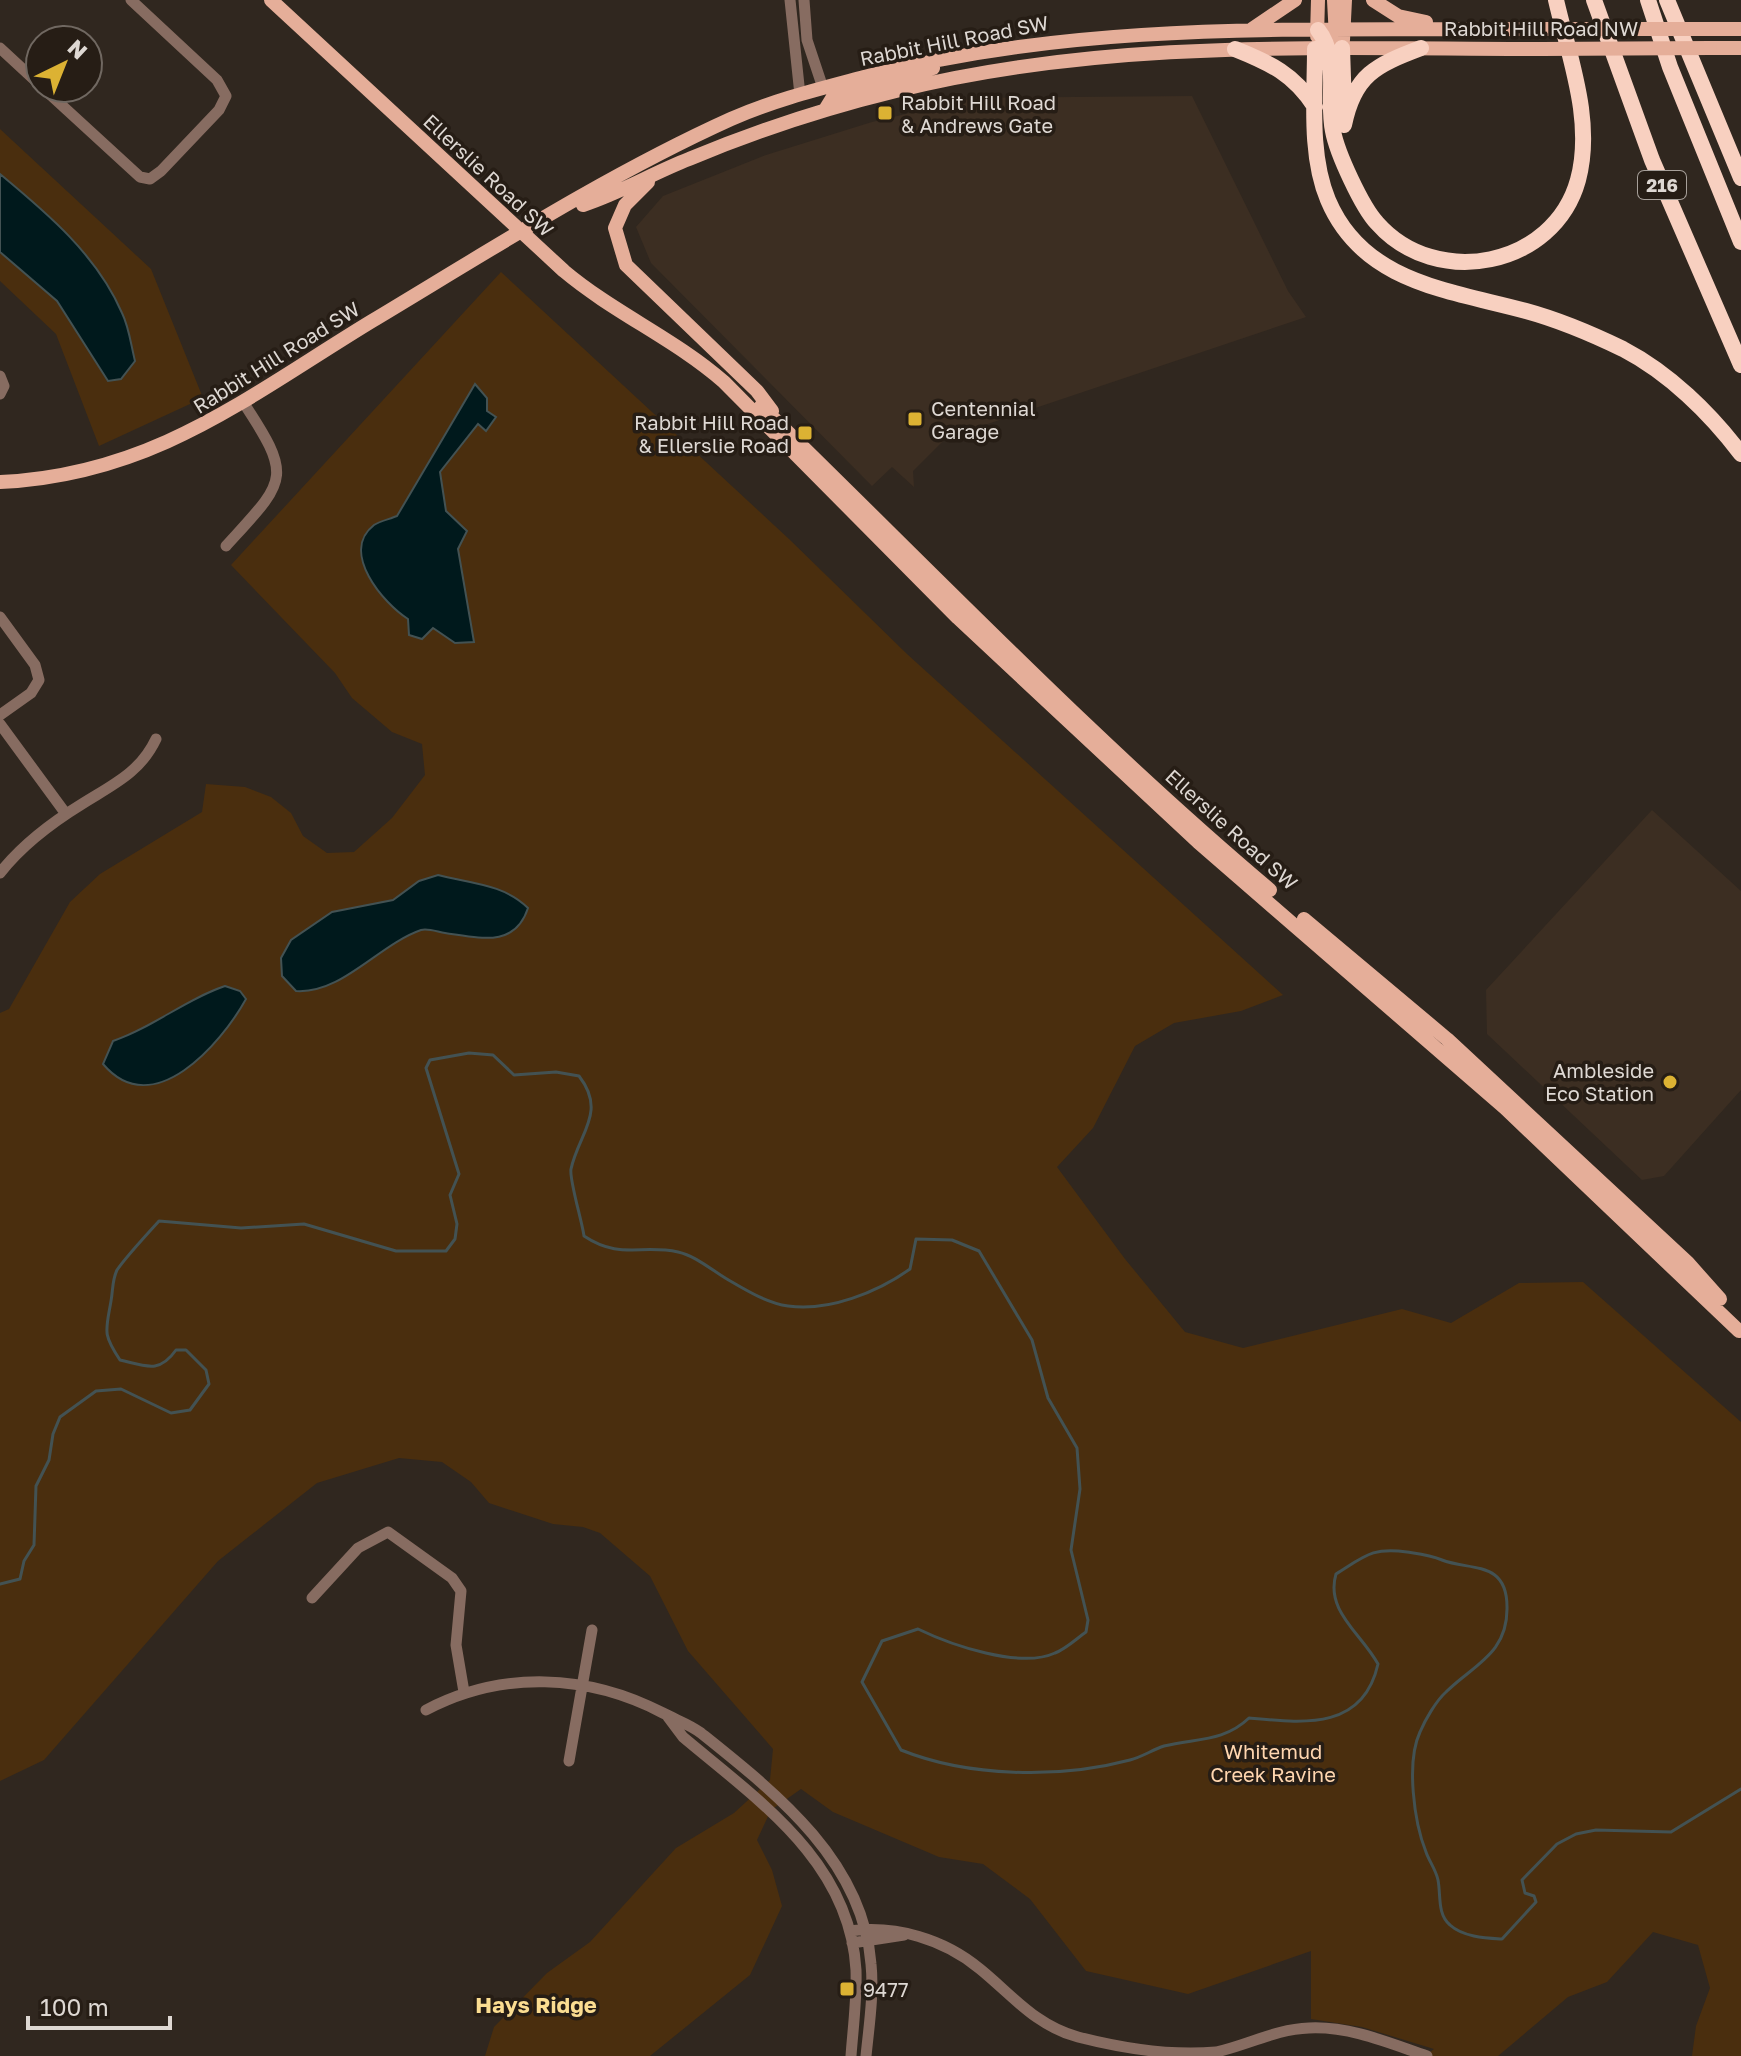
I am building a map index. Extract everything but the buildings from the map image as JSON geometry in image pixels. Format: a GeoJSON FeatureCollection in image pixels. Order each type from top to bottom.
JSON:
{"type":"FeatureCollection","features":[{"type":"Feature","properties":{"kind":"highway"},"geometry":{"type":"LineString","coordinates":[[1328,48],[1332,130],[1356,188],[1377,223],[1393,238],[1420,254],[1473,263],[1504,256],[1535,241],[1564,210],[1578,181],[1581,161],[1580,110],[1556,0]]}},
{"type":"Feature","properties":{"kind":"highway","name":"216"},"geometry":{"type":"LineString","coordinates":[[1594,0],[1657,173],[1741,365]]}},
{"type":"Feature","properties":{"kind":"highway","name":"216"},"geometry":{"type":"LineString","coordinates":[[1648,0],[1670,67],[1741,242]]}},
{"type":"Feature","properties":{"kind":"highway"},"geometry":{"type":"LineString","coordinates":[[1667,0],[1741,178]]}},
{"type":"Feature","properties":{"kind":"highway"},"geometry":{"type":"LineString","coordinates":[[1332,30],[1315,107],[1319,163],[1328,199],[1361,250],[1387,270],[1407,279],[1543,317],[1637,357],[1690,398],[1741,454]]}},
{"type":"Feature","properties":{"kind":"highway"},"geometry":{"type":"LineString","coordinates":[[1328,48],[1344,125],[1346,162]]}},
{"type":"Feature","properties":{"kind":"highway"},"geometry":{"type":"LineString","coordinates":[[1344,125],[1349,100],[1361,80],[1374,69],[1421,48]]}},
{"type":"Feature","properties":{"kind":"highway"},"geometry":{"type":"LineString","coordinates":[[1235,49],[1292,77],[1315,107]]}},
{"type":"Feature","properties":{"kind":"main road","name":"Ellerslie Road SW"},"geometry":{"type":"LineString","coordinates":[[271,0],[596,298],[696,358],[727,372],[935,580],[1193,823],[1447,1039],[1665,1242],[1710,1287],[1740,1332]]}},
{"type":"Feature","properties":{"kind":"main road"},"geometry":{"type":"LineString","coordinates":[[1248,31],[1269,21],[1295,0]]}},
{"type":"Feature","properties":{"kind":"main road"},"geometry":{"type":"LineString","coordinates":[[1318,0],[1332,30]]}},
{"type":"Feature","properties":{"kind":"main road"},"geometry":{"type":"LineString","coordinates":[[1328,48],[1334,0]]}},
{"type":"Feature","properties":{"kind":"main road"},"geometry":{"type":"LineString","coordinates":[[1332,30],[1345,0]]}},
{"type":"Feature","properties":{"kind":"main road"},"geometry":{"type":"LineString","coordinates":[[1373,0],[1398,16],[1450,27]]}},
{"type":"Feature","properties":{"kind":"main road","name":"Rabbit Hill Road NW"},"geometry":{"type":"LineString","coordinates":[[1332,30],[1450,27],[1741,29]]}},
{"type":"Feature","properties":{"kind":"main road","name":"Rabbit Hill Road SW"},"geometry":{"type":"LineString","coordinates":[[0,482],[52,478],[124,460],[197,431],[554,214],[730,120],[800,95],[955,56],[1099,36],[1332,30]]}},
{"type":"Feature","properties":{"kind":"main road","name":"Rabbit Hill Road SW"},"geometry":{"type":"LineString","coordinates":[[554,214],[601,199],[659,172],[825,110],[897,90],[1035,64],[1127,54],[1328,48]]}},
{"type":"Feature","properties":{"kind":"main road","name":"Rabbit Hill Road NW"},"geometry":{"type":"LineString","coordinates":[[1328,48],[1741,48]]}},
{"type":"Feature","properties":{"kind":"main road"},"geometry":{"type":"LineString","coordinates":[[825,110],[833,97],[930,69],[955,56]]}},
{"type":"Feature","properties":{"kind":"main road"},"geometry":{"type":"LineString","coordinates":[[659,172],[620,213],[616,238],[626,265],[757,391],[792,436]]}},
{"type":"Feature","properties":{"kind":"main road","name":"Ellerslie Road SW"},"geometry":{"type":"LineString","coordinates":[[696,358],[888,550],[1150,797],[1449,1057],[1740,1332]]}},
{"type":"Feature","properties":{"kind":"street"},"geometry":{"type":"LineString","coordinates":[[61,104],[140,177],[150,179],[219,110],[226,96],[217,80],[131,0]]}},
{"type":"Feature","properties":{"kind":"street"},"geometry":{"type":"LineString","coordinates":[[790,0],[800,95]]}},
{"type":"Feature","properties":{"kind":"street"},"geometry":{"type":"LineString","coordinates":[[804,0],[807,40],[823,88]]}},
{"type":"Feature","properties":{"kind":"street"},"geometry":{"type":"LineString","coordinates":[[0,48],[24,70]]}},
{"type":"Feature","properties":{"kind":"street"},"geometry":{"type":"LineString","coordinates":[[0,376],[4,386],[0,394]]}},
{"type":"Feature","properties":{"kind":"street"},"geometry":{"type":"LineString","coordinates":[[226,546],[259,510],[277,480],[275,452],[243,402]]}},
{"type":"Feature","properties":{"kind":"street"},"geometry":{"type":"LineString","coordinates":[[0,617],[35,665],[39,680],[31,693],[0,715]]}},
{"type":"Feature","properties":{"kind":"street"},"geometry":{"type":"LineString","coordinates":[[0,724],[66,814]]}},
{"type":"Feature","properties":{"kind":"street"},"geometry":{"type":"LineString","coordinates":[[0,873],[20,850],[66,814],[132,773],[146,759],[156,739]]}},
{"type":"Feature","properties":{"kind":"street"},"geometry":{"type":"LineString","coordinates":[[312,1598],[358,1548],[379,1534],[394,1535],[452,1578],[461,1591],[456,1645],[464,1692]]}},
{"type":"Feature","properties":{"kind":"street"},"geometry":{"type":"LineString","coordinates":[[569,1761],[592,1630]]}},
{"type":"Feature","properties":{"kind":"street"},"geometry":{"type":"LineString","coordinates":[[426,1710],[464,1692],[526,1682],[581,1685],[625,1695],[688,1723],[813,1834],[852,1887],[868,1935],[872,1968],[866,2056]]}},
{"type":"Feature","properties":{"kind":"street"},"geometry":{"type":"LineString","coordinates":[[667,1715],[683,1737],[809,1848],[833,1885],[851,1937],[856,1985],[851,2056]]}},
{"type":"Feature","properties":{"kind":"street"},"geometry":{"type":"LineString","coordinates":[[851,1937],[904,1935],[939,1943],[959,1954],[1029,2014],[1063,2033],[1154,2053],[1208,2055],[1273,2033],[1319,2027],[1364,2034],[1427,2056]]}},
{"type":"Feature","properties":{"kind":"shaded area","name":"Centennial Garage"},"geometry":{"type":"Polygon","coordinates":[[[1192,96],[1288,291],[1306,317],[946,438],[913,471],[914,487],[892,467],[872,486],[651,263],[636,227],[663,196],[766,155],[872,122],[973,98],[1192,96]]]}},
{"type":"Feature","properties":{"kind":"shaded area"},"geometry":{"type":"Polygon","coordinates":[[[1652,810],[1741,891],[1741,1090],[1664,1176],[1642,1180],[1487,1034],[1486,990],[1652,810]]]}},
{"type":"Feature","properties":{"kind":"green space"},"geometry":{"type":"Polygon","coordinates":[[[0,129],[151,269],[203,398],[99,446],[56,334],[0,281],[0,129]]]}},
{"type":"Feature","properties":{"kind":"green space","name":"Whitemud Creek Ravine"},"geometry":{"type":"Polygon","coordinates":[[[501,272],[789,539],[907,654],[1283,995],[1241,1011],[1174,1023],[1135,1046],[1093,1128],[1057,1167],[1125,1259],[1185,1332],[1243,1348],[1402,1309],[1451,1323],[1519,1283],[1583,1282],[1741,1422],[1741,2056],[1692,2056],[1696,2026],[1710,1988],[1698,1945],[1653,1932],[1607,1982],[1568,1997],[1498,2056],[1425,2056],[1434,2049],[1362,2027],[1311,2019],[1311,1951],[1188,1994],[1086,1971],[1030,1899],[983,1864],[939,1857],[833,1812],[801,1789],[771,1810],[757,1840],[772,1870],[782,1906],[750,1975],[650,2056],[485,2056],[494,2027],[547,1973],[590,1942],[676,1848],[734,1813],[770,1780],[773,1749],[688,1651],[650,1576],[600,1533],[583,1527],[553,1524],[489,1503],[471,1482],[442,1462],[399,1458],[317,1483],[218,1561],[44,1760],[0,1781],[0,1013],[9,1009],[70,902],[100,874],[202,812],[206,784],[245,787],[271,797],[291,813],[303,836],[327,853],[354,852],[392,818],[425,775],[422,744],[392,732],[352,698],[335,673],[231,565],[501,272]]]}},
{"type":"Feature","properties":{"kind":"water"},"geometry":{"type":"Polygon","coordinates":[[[0,174],[69,236],[112,292],[126,324],[135,361],[121,379],[108,381],[57,301],[0,252],[0,174]]]}},
{"type":"Feature","properties":{"kind":"water"},"geometry":{"type":"Polygon","coordinates":[[[475,384],[487,398],[487,411],[496,417],[486,431],[478,424],[440,472],[446,511],[467,531],[458,549],[474,642],[455,643],[433,628],[422,639],[409,635],[408,619],[377,590],[363,563],[361,549],[364,536],[374,525],[397,516],[475,384]]]}},
{"type":"Feature","properties":{"kind":"water"},"geometry":{"type":"Polygon","coordinates":[[[438,875],[497,889],[528,908],[522,921],[505,935],[483,938],[421,930],[390,946],[344,977],[313,990],[296,991],[282,976],[281,958],[291,940],[332,912],[393,900],[419,881],[438,875]]]}},
{"type":"Feature","properties":{"kind":"water"},"geometry":{"type":"Polygon","coordinates":[[[225,986],[240,991],[246,999],[220,1036],[184,1070],[164,1081],[143,1085],[122,1080],[103,1064],[113,1041],[225,986]]]}},
{"type":"Feature","properties":{"kind":"waterway"},"geometry":{"type":"LineString","coordinates":[[0,1584],[20,1579],[24,1561],[34,1545],[36,1486],[49,1460],[53,1434],[60,1417],[96,1391],[121,1389],[171,1413],[190,1410],[209,1384],[206,1370],[186,1350],[176,1350],[164,1363],[145,1366],[120,1360],[110,1344],[108,1319],[117,1270],[159,1221],[241,1228],[304,1224],[396,1251],[446,1251],[455,1239],[457,1224],[450,1195],[459,1174],[426,1068],[430,1060],[469,1053],[493,1055],[514,1075],[556,1072],[579,1076],[587,1089],[591,1112],[571,1174],[584,1236],[597,1243],[620,1250],[665,1250],[685,1254],[759,1297],[781,1305],[803,1307],[852,1298],[897,1277],[910,1269],[916,1239],[952,1240],[979,1251],[1032,1340],[1048,1398],[1077,1448],[1080,1489],[1071,1550],[1088,1620],[1086,1632],[1055,1653],[1023,1658],[967,1648],[918,1629],[882,1641],[862,1682],[901,1750],[955,1766],[984,1770],[1074,1770],[1130,1760],[1164,1746],[1220,1735],[1249,1718],[1310,1721],[1345,1712],[1359,1701],[1370,1686],[1378,1664],[1340,1611],[1334,1587],[1336,1574],[1369,1554],[1395,1551],[1485,1570],[1501,1581],[1505,1592],[1506,1623],[1502,1636],[1487,1657],[1435,1705],[1420,1732],[1413,1759],[1413,1792],[1418,1825],[1437,1876],[1443,1915],[1455,1929],[1475,1936],[1502,1939],[1536,1902],[1534,1896],[1525,1893],[1522,1880],[1557,1844],[1576,1834],[1596,1830],[1671,1832],[1741,1789]]}},
{"type":"Feature","properties":{"kind":"place","name":"Rabbit Hill Road & Andrews Gate"},"geometry":{"type":"Point","coordinates":[885,113]}},
{"type":"Feature","properties":{"kind":"place","name":"Centennial Garage"},"geometry":{"type":"Point","coordinates":[915,419]}},
{"type":"Feature","properties":{"kind":"place","name":"Rabbit Hill Road & Ellerslie Road"},"geometry":{"type":"Point","coordinates":[805,433]}},
{"type":"Feature","properties":{"kind":"place","name":"Ambleside Eco Station"},"geometry":{"type":"Point","coordinates":[1670,1082]}},
{"type":"Feature","properties":{"kind":"place","name":"9477"},"geometry":{"type":"Point","coordinates":[847,1989]}},
{"type":"Feature","properties":{"kind":"district","name":"Hays Ridge"},"geometry":{"type":"Point","coordinates":[536,2004]}}]}
